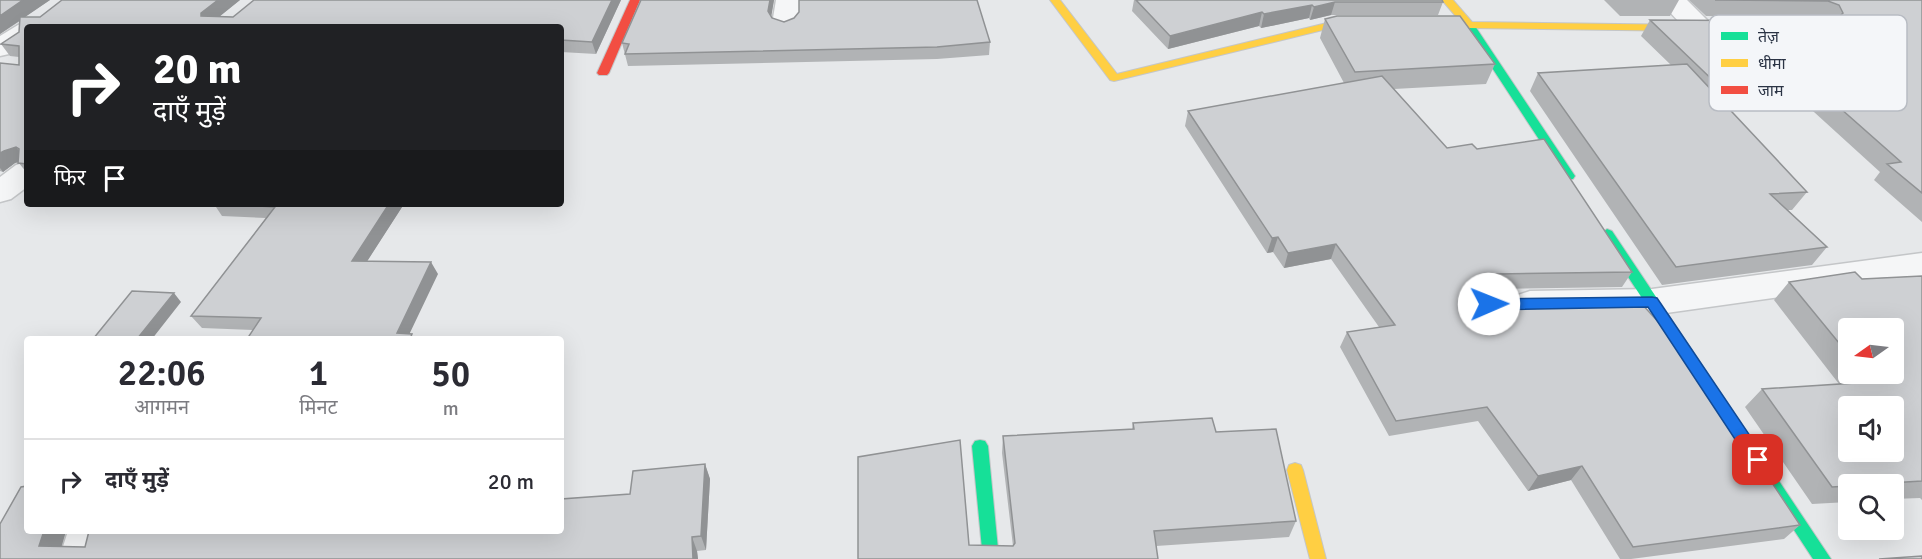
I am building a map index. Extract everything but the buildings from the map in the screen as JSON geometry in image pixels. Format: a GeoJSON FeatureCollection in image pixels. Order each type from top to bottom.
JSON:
{"type":"FeatureCollection","features":[{"type":"Feature","properties":{"kind":"street"},"geometry":{"type":"LineString","coordinates":[[603,73],[635,0]]}},
{"type":"Feature","properties":{"kind":"street"},"geometry":{"type":"LineString","coordinates":[[1054,0],[1114,78],[1331,25],[1377,25]]}},
{"type":"Feature","properties":{"kind":"street"},"geometry":{"type":"LineString","coordinates":[[1447,0],[1469,25],[1574,183]]}},
{"type":"Feature","properties":{"kind":"street"},"geometry":{"type":"LineString","coordinates":[[1673,0],[1708,28]]}},
{"type":"Feature","properties":{"kind":"street"},"geometry":{"type":"LineString","coordinates":[[1412,25],[1708,28]]}},
{"type":"Feature","properties":{"kind":"street"},"geometry":{"type":"LineString","coordinates":[[0,48],[24,32]]}},
{"type":"Feature","properties":{"kind":"street"},"geometry":{"type":"LineString","coordinates":[[0,192],[24,174]]}},
{"type":"Feature","properties":{"kind":"street"},"geometry":{"type":"LineString","coordinates":[[1600,223],[1823,559]]}},
{"type":"Feature","properties":{"kind":"street"},"geometry":{"type":"LineString","coordinates":[[1501,304],[1652,302],[1922,265]]}},
{"type":"Feature","properties":{"kind":"street"},"geometry":{"type":"LineString","coordinates":[[980,446],[992,559]]}},
{"type":"Feature","properties":{"kind":"street"},"geometry":{"type":"LineString","coordinates":[[1295,471],[1318,559]]}},
{"type":"Feature","properties":{"kind":"street"},"geometry":{"type":"LineString","coordinates":[[80,559],[87,534]]}},
{"type":"Feature","properties":{"kind":"traffic: fast"},"geometry":{"type":"LineString","coordinates":[[1422,25],[1469,25],[1569,176]]}},
{"type":"Feature","properties":{"kind":"traffic: fast"},"geometry":{"type":"LineString","coordinates":[[1607,234],[1823,559]]}},
{"type":"Feature","properties":{"kind":"traffic: fast"},"geometry":{"type":"LineString","coordinates":[[980,446],[991,559]]}},
{"type":"Feature","properties":{"kind":"traffic: slow"},"geometry":{"type":"LineString","coordinates":[[1055,0],[1114,78],[1331,25],[1368,25]]}},
{"type":"Feature","properties":{"kind":"traffic: slow"},"geometry":{"type":"LineString","coordinates":[[1447,0],[1469,25],[1693,28]]}},
{"type":"Feature","properties":{"kind":"traffic: slow"},"geometry":{"type":"LineString","coordinates":[[1295,470],[1318,559]]}},
{"type":"Feature","properties":{"kind":"traffic: jam"},"geometry":{"type":"LineString","coordinates":[[603,73],[635,0]]}},
{"type":"Feature","properties":{"kind":"route"},"geometry":{"type":"LineString","coordinates":[[1489,304],[1652,302],[1758,460]]}}]}
